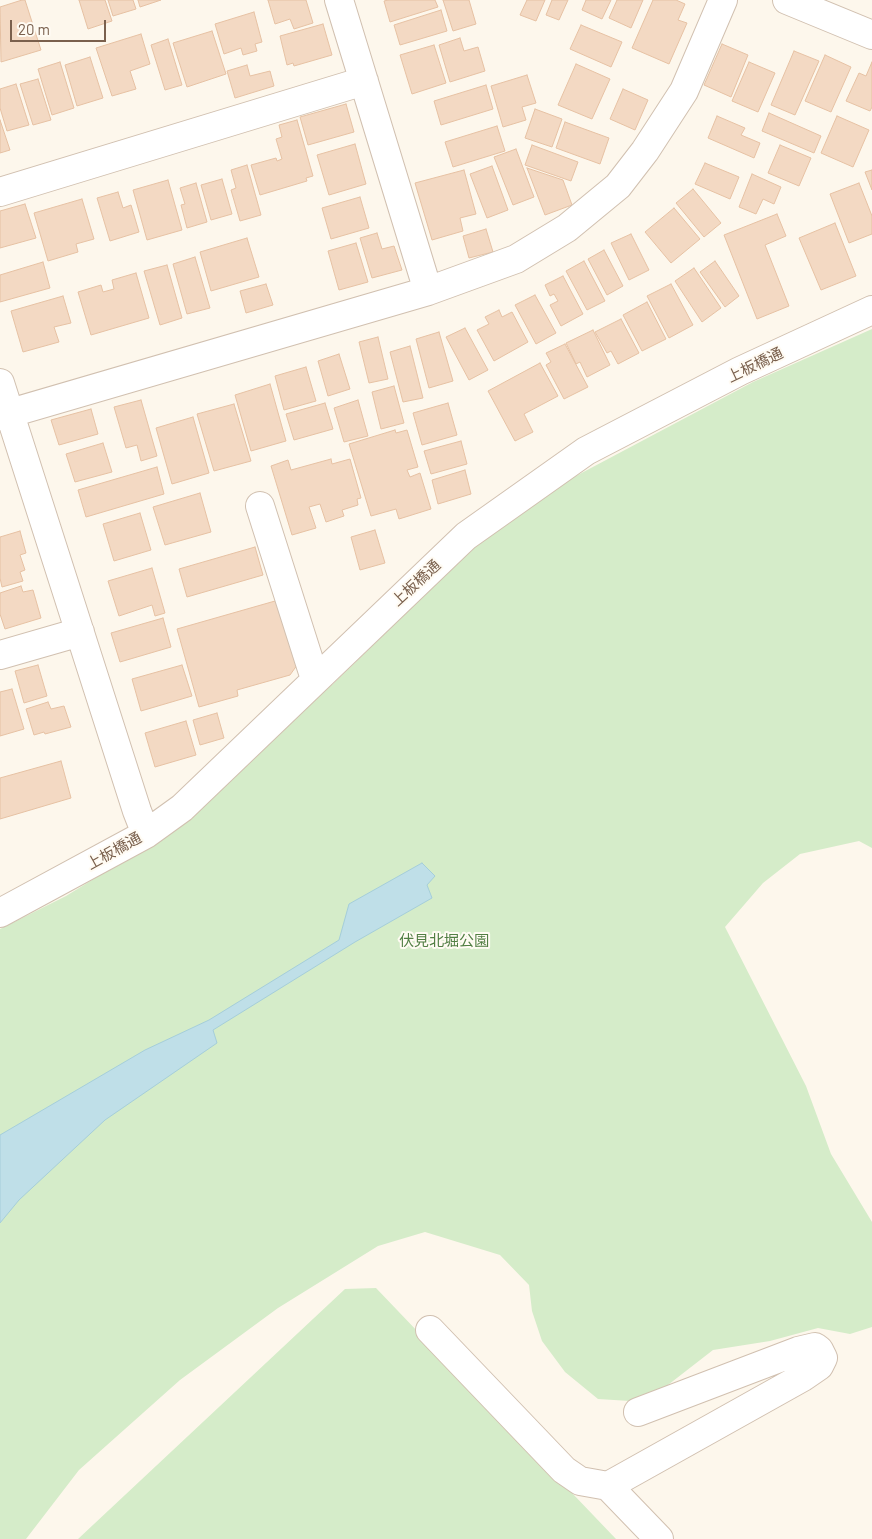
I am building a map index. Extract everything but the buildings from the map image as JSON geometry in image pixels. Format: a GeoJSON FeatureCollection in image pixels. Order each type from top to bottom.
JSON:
{"type":"FeatureCollection","features":[{"type":"Feature","properties":{"kind":"street"},"geometry":{"type":"LineString","coordinates":[[339,0],[428,291]]}},
{"type":"Feature","properties":{"kind":"street"},"geometry":{"type":"LineString","coordinates":[[4,415],[428,291],[516,259],[568,228],[618,186],[645,151],[684,91],[723,0]]}},
{"type":"Feature","properties":{"kind":"street"},"geometry":{"type":"LineString","coordinates":[[787,0],[872,35]]}},
{"type":"Feature","properties":{"kind":"street"},"geometry":{"type":"LineString","coordinates":[[0,192],[364,81]]}},
{"type":"Feature","properties":{"kind":"street","name":"上板橋通"},"geometry":{"type":"LineString","coordinates":[[0,913],[146,834],[182,808],[466,536],[586,452],[740,371],[872,310]]}},
{"type":"Feature","properties":{"kind":"street"},"geometry":{"type":"LineString","coordinates":[[0,383],[4,415],[80,632],[136,812],[146,834]]}},
{"type":"Feature","properties":{"kind":"street"},"geometry":{"type":"LineString","coordinates":[[260,506],[315,679]]}},
{"type":"Feature","properties":{"kind":"street"},"geometry":{"type":"LineString","coordinates":[[0,655],[80,632]]}},
{"type":"Feature","properties":{"kind":"street"},"geometry":{"type":"LineString","coordinates":[[430,1330],[564,1470],[580,1481],[608,1486],[660,1539]]}},
{"type":"Feature","properties":{"kind":"street"},"geometry":{"type":"LineString","coordinates":[[608,1486],[803,1377],[819,1366],[823,1358],[819,1350],[815,1348],[798,1351],[638,1412]]}},
{"type":"Feature","properties":{"kind":"green space","name":"伏見北堀公園"},"geometry":{"type":"Polygon","coordinates":[[[872,329],[872,848],[859,841],[800,854],[763,883],[725,927],[806,1086],[831,1154],[872,1222],[872,1327],[850,1334],[818,1328],[770,1341],[713,1350],[646,1402],[598,1399],[565,1372],[542,1341],[532,1311],[529,1285],[500,1255],[425,1232],[378,1246],[278,1308],[180,1380],[79,1470],[26,1539],[0,1539],[0,929],[66,896],[172,831],[257,755],[299,709],[333,684],[471,550],[574,477],[753,382],[872,329]]]}},
{"type":"Feature","properties":{"kind":"green space"},"geometry":{"type":"Polygon","coordinates":[[[376,1288],[616,1539],[78,1539],[345,1289],[376,1288]]]}},
{"type":"Feature","properties":{"kind":"water"},"geometry":{"type":"Polygon","coordinates":[[[422,863],[435,876],[427,885],[432,898],[355,942],[213,1030],[217,1043],[105,1120],[19,1200],[0,1223],[0,1135],[145,1050],[209,1020],[339,940],[349,904],[422,863]]]}}]}
